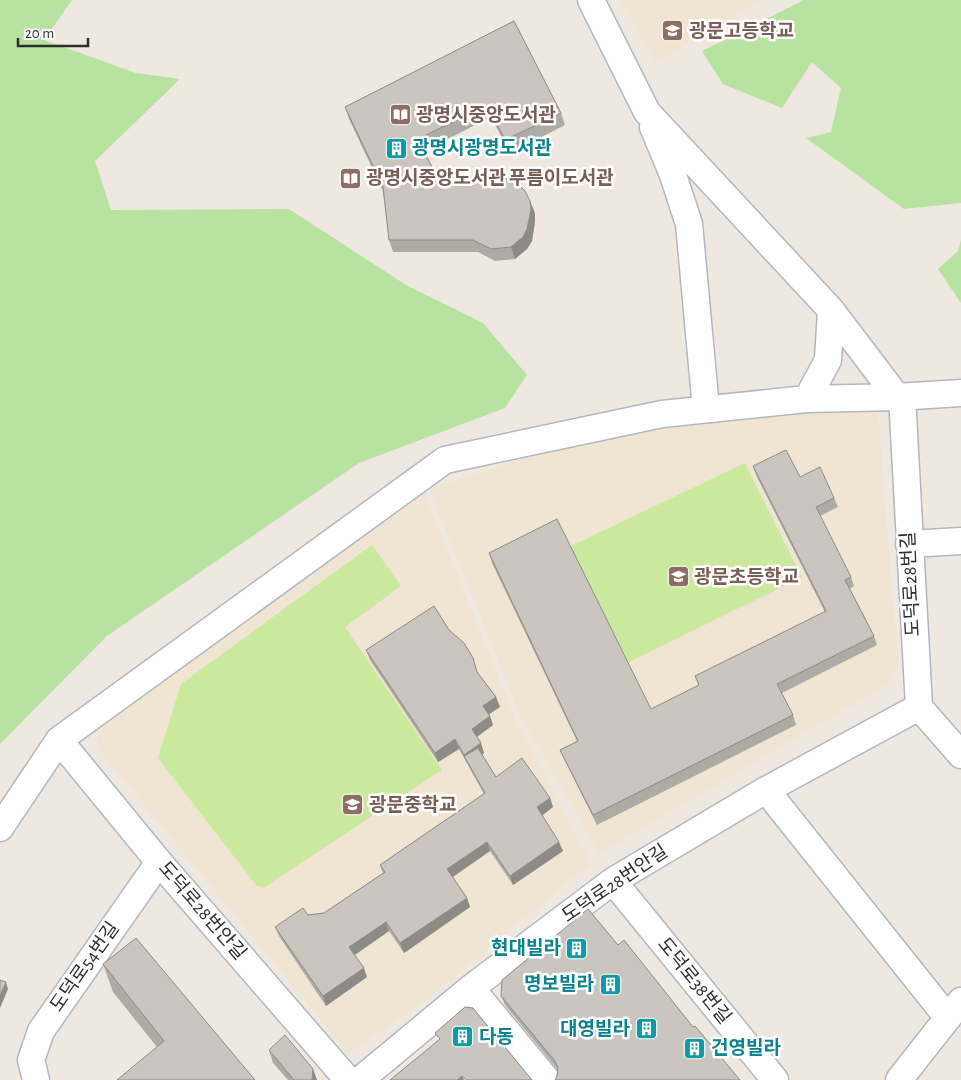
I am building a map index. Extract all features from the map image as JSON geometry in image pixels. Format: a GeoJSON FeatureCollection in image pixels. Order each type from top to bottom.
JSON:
{"type":"FeatureCollection","features":[{"type":"Feature","properties":{"kind":"street"},"geometry":{"type":"LineString","coordinates":[[592,0],[647,112],[673,175],[689,224],[706,409]]}},
{"type":"Feature","properties":{"kind":"street"},"geometry":{"type":"LineString","coordinates":[[647,112],[831,310],[900,397]]}},
{"type":"Feature","properties":{"kind":"street"},"geometry":{"type":"LineString","coordinates":[[806,399],[828,360],[831,310]]}},
{"type":"Feature","properties":{"kind":"street"},"geometry":{"type":"LineString","coordinates":[[0,828],[59,740],[445,460],[662,414],[806,399],[900,397],[961,393]]}},
{"type":"Feature","properties":{"kind":"street","name":"도덕로28번길"},"geometry":{"type":"LineString","coordinates":[[900,397],[919,707]]}},
{"type":"Feature","properties":{"kind":"street"},"geometry":{"type":"LineString","coordinates":[[909,544],[961,541]]}},
{"type":"Feature","properties":{"kind":"street"},"geometry":{"type":"LineString","coordinates":[[919,707],[961,755]]}},
{"type":"Feature","properties":{"kind":"street","name":"도덕로28번안길"},"geometry":{"type":"LineString","coordinates":[[360,1080],[471,988],[614,881],[766,790],[919,707]]}},
{"type":"Feature","properties":{"kind":"street","name":"도덕로28번안길"},"geometry":{"type":"LineString","coordinates":[[59,740],[160,862],[348,1080]]}},
{"type":"Feature","properties":{"kind":"street"},"geometry":{"type":"LineString","coordinates":[[766,790],[954,1010],[899,1080]]}},
{"type":"Feature","properties":{"kind":"street","name":"도덕로54번길"},"geometry":{"type":"LineString","coordinates":[[36,1080],[31,1060],[41,1031],[160,862]]}},
{"type":"Feature","properties":{"kind":"street","name":"도덕로38번길"},"geometry":{"type":"LineString","coordinates":[[614,881],[775,1080]]}},
{"type":"Feature","properties":{"kind":"street"},"geometry":{"type":"LineString","coordinates":[[471,988],[548,1080]]}},
{"type":"Feature","properties":{"kind":"shaded area","name":"광문고등학교"},"geometry":{"type":"Polygon","coordinates":[[[620,0],[761,0],[656,62],[620,0]]]}},
{"type":"Feature","properties":{"kind":"shaded area","name":"광문초등학교"},"geometry":{"type":"Polygon","coordinates":[[[860,405],[878,411],[898,665],[891,682],[599,854],[521,717],[429,489],[522,459],[668,424],[860,405]]]}},
{"type":"Feature","properties":{"kind":"shaded area","name":"광문중학교"},"geometry":{"type":"Polygon","coordinates":[[[422,487],[515,719],[591,863],[427,1000],[348,1053],[97,747],[97,729],[378,511],[422,487]]]}},
{"type":"Feature","properties":{"kind":"green space"},"geometry":{"type":"Polygon","coordinates":[[[0,0],[72,0],[44,40],[136,73],[180,79],[95,161],[111,210],[289,209],[406,285],[483,323],[527,375],[505,408],[359,463],[107,636],[0,744],[0,0]]]}},
{"type":"Feature","properties":{"kind":"green space"},"geometry":{"type":"Polygon","coordinates":[[[804,0],[961,0],[961,203],[904,209],[806,138],[831,132],[841,88],[812,62],[782,108],[723,84],[702,51],[804,0]]]}},
{"type":"Feature","properties":{"kind":"green space"},"geometry":{"type":"Polygon","coordinates":[[[961,240],[961,303],[938,269],[958,251],[961,240]]]}},
{"type":"Feature","properties":{"kind":"green space"},"geometry":{"type":"Polygon","coordinates":[[[745,463],[802,577],[627,663],[569,547],[745,463]]]}},
{"type":"Feature","properties":{"kind":"green space"},"geometry":{"type":"Polygon","coordinates":[[[372,545],[401,586],[345,627],[442,770],[263,888],[256,885],[158,758],[181,684],[372,545]]]}},
{"type":"Feature","properties":{"kind":"building","name":"광명시광명도서관"},"geometry":{"type":"Polygon","coordinates":[[[514,21],[561,113],[505,140],[487,105],[418,139],[440,183],[471,183],[485,177],[500,176],[514,181],[525,191],[530,201],[531,210],[527,229],[523,237],[511,247],[491,249],[473,240],[389,240],[383,187],[345,107],[514,21]]]}},
{"type":"Feature","properties":{"kind":"building"},"geometry":{"type":"Polygon","coordinates":[[[786,450],[800,477],[820,467],[834,498],[816,507],[851,577],[845,580],[874,636],[777,684],[793,715],[593,815],[560,750],[578,741],[489,553],[557,519],[651,709],[699,685],[695,676],[826,611],[753,466],[786,450]]]}},
{"type":"Feature","properties":{"kind":"building"},"geometry":{"type":"Polygon","coordinates":[[[434,606],[449,630],[464,643],[473,658],[477,672],[496,697],[483,706],[490,716],[472,729],[481,743],[464,755],[455,739],[435,753],[366,650],[434,606]]]}},
{"type":"Feature","properties":{"kind":"building"},"geometry":{"type":"Polygon","coordinates":[[[478,748],[496,777],[522,758],[550,798],[537,807],[559,842],[510,876],[487,842],[447,869],[467,898],[400,943],[386,922],[349,947],[364,968],[323,996],[275,927],[303,908],[308,915],[324,913],[385,872],[380,865],[485,793],[464,756],[478,748]]]}},
{"type":"Feature","properties":{"kind":"building"},"geometry":{"type":"Polygon","coordinates":[[[588,909],[618,945],[624,940],[693,1027],[695,1026],[740,1080],[555,1080],[558,1068],[555,1061],[501,996],[502,980],[588,909]]]}},
{"type":"Feature","properties":{"kind":"building"},"geometry":{"type":"Polygon","coordinates":[[[136,938],[255,1080],[117,1080],[164,1041],[103,964],[136,938]]]}},
{"type":"Feature","properties":{"kind":"building"},"geometry":{"type":"Polygon","coordinates":[[[0,980],[6,982],[0,996],[0,980]]]}},
{"type":"Feature","properties":{"kind":"building"},"geometry":{"type":"Polygon","coordinates":[[[465,1007],[473,1008],[532,1080],[466,1080],[462,1076],[457,1080],[390,1080],[440,1039],[435,1033],[465,1007]]]}},
{"type":"Feature","properties":{"kind":"building"},"geometry":{"type":"Polygon","coordinates":[[[285,1035],[313,1069],[312,1080],[294,1080],[269,1050],[285,1035]]]}},
{"type":"Feature","properties":{"kind":"place","name":"광문고등학교"},"geometry":{"type":"Point","coordinates":[673,31]}},
{"type":"Feature","properties":{"kind":"place","name":"광명시중앙도서관"},"geometry":{"type":"Point","coordinates":[400,115]}},
{"type":"Feature","properties":{"kind":"place","name":"광명시광명도서관"},"geometry":{"type":"Point","coordinates":[396,148]}},
{"type":"Feature","properties":{"kind":"place","name":"광명시중앙도서관 푸름이도서관"},"geometry":{"type":"Point","coordinates":[350,178]}},
{"type":"Feature","properties":{"kind":"place","name":"광문초등학교"},"geometry":{"type":"Point","coordinates":[678,577]}},
{"type":"Feature","properties":{"kind":"place","name":"광문중학교"},"geometry":{"type":"Point","coordinates":[353,805]}},
{"type":"Feature","properties":{"kind":"place","name":"현대빌라"},"geometry":{"type":"Point","coordinates":[577,948]}},
{"type":"Feature","properties":{"kind":"place","name":"명보빌라"},"geometry":{"type":"Point","coordinates":[610,984]}},
{"type":"Feature","properties":{"kind":"place","name":"대영빌라"},"geometry":{"type":"Point","coordinates":[646,1029]}},
{"type":"Feature","properties":{"kind":"place","name":"다동"},"geometry":{"type":"Point","coordinates":[463,1037]}},
{"type":"Feature","properties":{"kind":"place","name":"건영빌라"},"geometry":{"type":"Point","coordinates":[695,1048]}}]}
